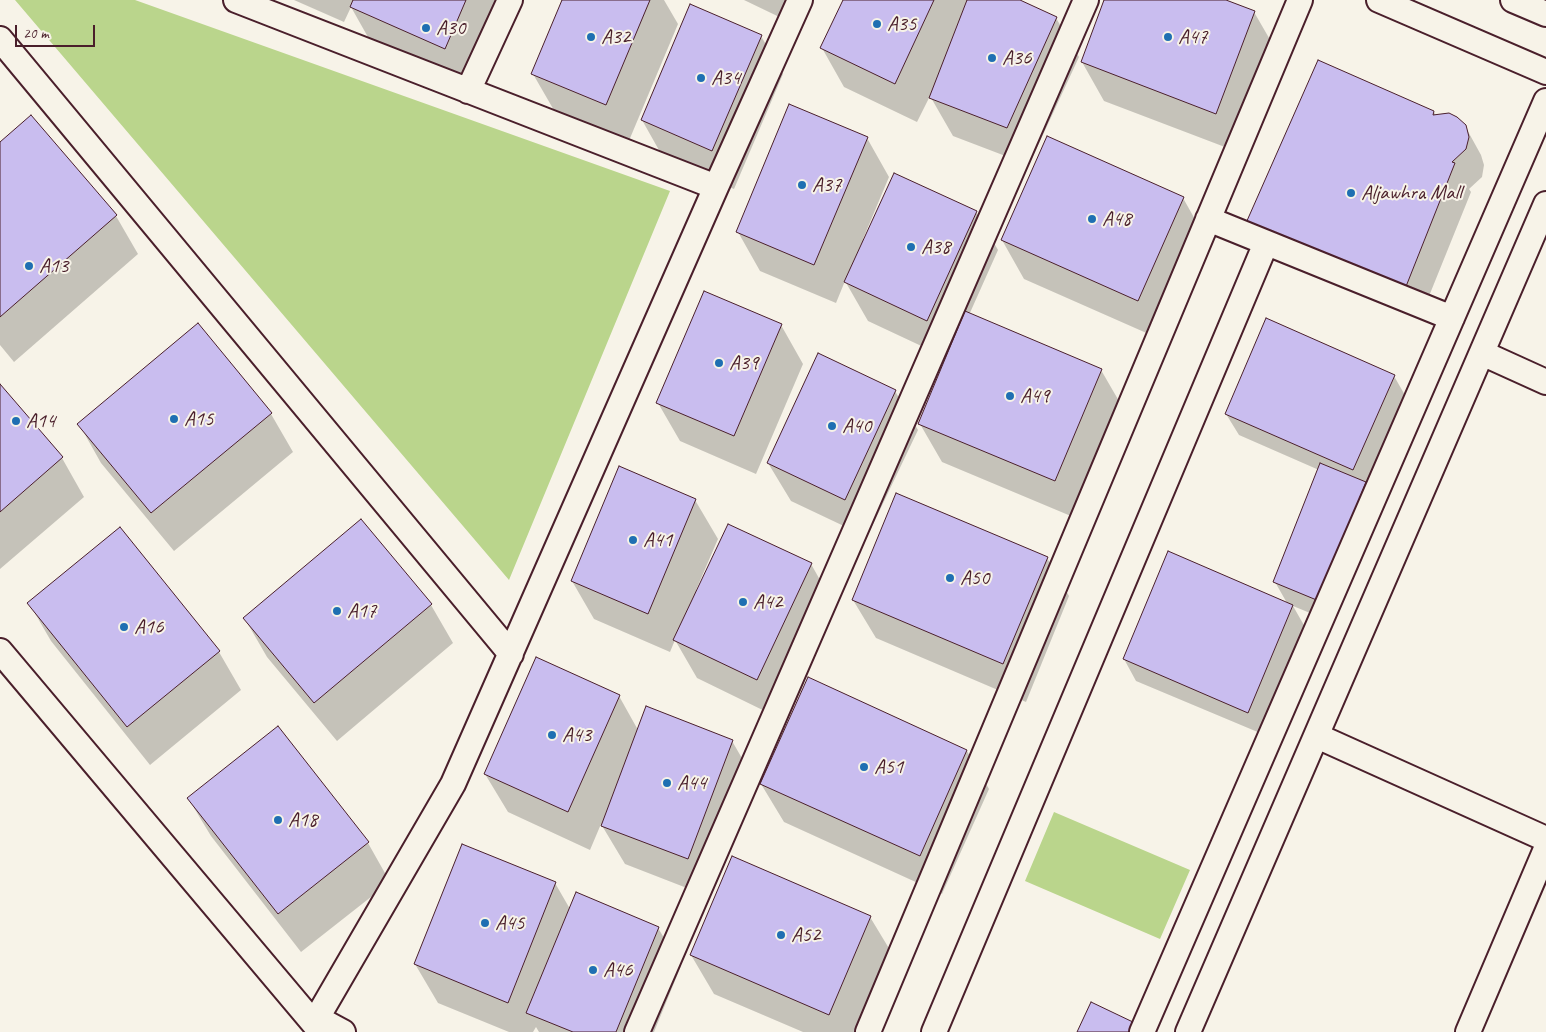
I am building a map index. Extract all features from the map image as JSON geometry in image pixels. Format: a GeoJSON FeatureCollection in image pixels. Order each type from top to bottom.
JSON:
{"type":"FeatureCollection","features":[{"type":"Feature","properties":{"kind":"street"},"geometry":{"type":"LineString","coordinates":[[236,0],[716,188]]}},
{"type":"Feature","properties":{"kind":"street"},"geometry":{"type":"LineString","coordinates":[[468,91],[510,0]]}},
{"type":"Feature","properties":{"kind":"street"},"geometry":{"type":"LineString","coordinates":[[320,1027],[453,784],[800,0]]}},
{"type":"Feature","properties":{"kind":"street"},"geometry":{"type":"LineString","coordinates":[[637,1032],[1086,0]]}},
{"type":"Feature","properties":{"kind":"street"},"geometry":{"type":"LineString","coordinates":[[868,1032],[1300,0]]}},
{"type":"Feature","properties":{"kind":"street"},"geometry":{"type":"LineString","coordinates":[[1379,0],[1546,72]]}},
{"type":"Feature","properties":{"kind":"street"},"geometry":{"type":"LineString","coordinates":[[1513,0],[1546,14]]}},
{"type":"Feature","properties":{"kind":"street"},"geometry":{"type":"LineString","coordinates":[[0,39],[511,654]]}},
{"type":"Feature","properties":{"kind":"street"},"geometry":{"type":"LineString","coordinates":[[1142,1032],[1546,101]]}},
{"type":"Feature","properties":{"kind":"street"},"geometry":{"type":"LineString","coordinates":[[1188,1032],[1546,204]]}},
{"type":"Feature","properties":{"kind":"street"},"geometry":{"type":"LineString","coordinates":[[1208,219],[1452,318]]}},
{"type":"Feature","properties":{"kind":"street"},"geometry":{"type":"LineString","coordinates":[[934,1032],[1266,243]]}},
{"type":"Feature","properties":{"kind":"street"},"geometry":{"type":"LineString","coordinates":[[1482,353],[1546,382]]}},
{"type":"Feature","properties":{"kind":"street"},"geometry":{"type":"LineString","coordinates":[[0,651],[320,1027],[343,1032]]}},
{"type":"Feature","properties":{"kind":"street"},"geometry":{"type":"LineString","coordinates":[[1316,736],[1546,839]]}},
{"type":"Feature","properties":{"kind":"street"},"geometry":{"type":"LineString","coordinates":[[1468,1032],[1546,849]]}},
{"type":"Feature","properties":{"kind":"green space"},"geometry":{"type":"Polygon","coordinates":[[[15,0],[135,0],[670,191],[509,580],[15,0]]]}},
{"type":"Feature","properties":{"kind":"green space"},"geometry":{"type":"Polygon","coordinates":[[[1054,812],[1190,870],[1160,939],[1025,881],[1054,812]]]}},
{"type":"Feature","properties":{"kind":"building","name":"A30"},"geometry":{"type":"Polygon","coordinates":[[[353,0],[466,0],[445,49],[350,7],[353,0]]]}},
{"type":"Feature","properties":{"kind":"building","name":"A32"},"geometry":{"type":"Polygon","coordinates":[[[562,0],[650,0],[606,105],[531,74],[562,0]]]}},
{"type":"Feature","properties":{"kind":"building","name":"A35"},"geometry":{"type":"Polygon","coordinates":[[[843,0],[934,0],[895,84],[820,48],[843,0]]]}},
{"type":"Feature","properties":{"kind":"building","name":"A36"},"geometry":{"type":"Polygon","coordinates":[[[967,0],[1020,0],[1057,17],[1007,128],[929,98],[967,0]]]}},
{"type":"Feature","properties":{"kind":"building","name":"A47"},"geometry":{"type":"Polygon","coordinates":[[[1104,0],[1226,0],[1255,11],[1216,114],[1081,62],[1104,0]]]}},
{"type":"Feature","properties":{"kind":"building","name":"A34"},"geometry":{"type":"Polygon","coordinates":[[[690,4],[762,35],[712,151],[641,120],[690,4]]]}},
{"type":"Feature","properties":{"kind":"building","name":"Aljawhra Mall"},"geometry":{"type":"Polygon","coordinates":[[[1318,60],[1434,111],[1433,115],[1449,113],[1466,125],[1469,137],[1466,149],[1452,162],[1455,163],[1405,289],[1246,223],[1318,60]]]}},
{"type":"Feature","properties":{"kind":"building","name":"A37"},"geometry":{"type":"Polygon","coordinates":[[[789,104],[868,137],[814,265],[736,232],[789,104]]]}},
{"type":"Feature","properties":{"kind":"building","name":"A13"},"geometry":{"type":"Polygon","coordinates":[[[31,115],[117,215],[0,317],[0,142],[31,115]]]}},
{"type":"Feature","properties":{"kind":"building","name":"A48"},"geometry":{"type":"Polygon","coordinates":[[[1047,136],[1184,197],[1138,301],[1001,240],[1047,136]]]}},
{"type":"Feature","properties":{"kind":"building","name":"A38"},"geometry":{"type":"Polygon","coordinates":[[[894,173],[977,211],[927,321],[844,282],[894,173]]]}},
{"type":"Feature","properties":{"kind":"building","name":"A39"},"geometry":{"type":"Polygon","coordinates":[[[704,291],[782,324],[734,436],[656,403],[704,291]]]}},
{"type":"Feature","properties":{"kind":"building","name":"A49"},"geometry":{"type":"Polygon","coordinates":[[[965,311],[1102,369],[1055,481],[918,424],[965,311]]]}},
{"type":"Feature","properties":{"kind":"building"},"geometry":{"type":"Polygon","coordinates":[[[1266,318],[1395,375],[1353,470],[1225,414],[1266,318]]]}},
{"type":"Feature","properties":{"kind":"building","name":"A15"},"geometry":{"type":"Polygon","coordinates":[[[198,323],[272,413],[151,513],[77,424],[198,323]]]}},
{"type":"Feature","properties":{"kind":"building","name":"A40"},"geometry":{"type":"Polygon","coordinates":[[[818,353],[896,390],[845,500],[767,463],[818,353]]]}},
{"type":"Feature","properties":{"kind":"building","name":"A14"},"geometry":{"type":"Polygon","coordinates":[[[0,384],[63,457],[0,512],[0,384]]]}},
{"type":"Feature","properties":{"kind":"building"},"geometry":{"type":"Polygon","coordinates":[[[1320,463],[1366,482],[1319,601],[1273,582],[1320,463]]]}},
{"type":"Feature","properties":{"kind":"building","name":"A41"},"geometry":{"type":"Polygon","coordinates":[[[619,466],[696,499],[648,614],[571,581],[619,466]]]}},
{"type":"Feature","properties":{"kind":"building","name":"A50"},"geometry":{"type":"Polygon","coordinates":[[[896,493],[1048,557],[1003,664],[852,600],[896,493]]]}},
{"type":"Feature","properties":{"kind":"building","name":"A17"},"geometry":{"type":"Polygon","coordinates":[[[361,519],[432,604],[314,703],[243,618],[361,519]]]}},
{"type":"Feature","properties":{"kind":"building","name":"A42"},"geometry":{"type":"Polygon","coordinates":[[[728,524],[812,563],[757,680],[673,640],[728,524]]]}},
{"type":"Feature","properties":{"kind":"building","name":"A16"},"geometry":{"type":"Polygon","coordinates":[[[120,527],[220,651],[127,727],[27,603],[120,527]]]}},
{"type":"Feature","properties":{"kind":"building"},"geometry":{"type":"Polygon","coordinates":[[[1168,551],[1293,605],[1248,713],[1123,659],[1168,551]]]}},
{"type":"Feature","properties":{"kind":"building","name":"A43"},"geometry":{"type":"Polygon","coordinates":[[[536,657],[620,695],[568,812],[484,774],[536,657]]]}},
{"type":"Feature","properties":{"kind":"building","name":"A51"},"geometry":{"type":"Polygon","coordinates":[[[808,677],[967,750],[920,856],[760,784],[808,677]]]}},
{"type":"Feature","properties":{"kind":"building","name":"A44"},"geometry":{"type":"Polygon","coordinates":[[[646,706],[733,740],[688,859],[601,826],[646,706]]]}},
{"type":"Feature","properties":{"kind":"building","name":"A18"},"geometry":{"type":"Polygon","coordinates":[[[278,726],[369,842],[278,914],[187,798],[278,726]]]}},
{"type":"Feature","properties":{"kind":"building","name":"A45"},"geometry":{"type":"Polygon","coordinates":[[[462,844],[556,882],[508,1003],[414,964],[462,844]]]}},
{"type":"Feature","properties":{"kind":"building","name":"A52"},"geometry":{"type":"Polygon","coordinates":[[[732,856],[871,916],[829,1015],[690,955],[732,856]]]}},
{"type":"Feature","properties":{"kind":"building","name":"A46"},"geometry":{"type":"Polygon","coordinates":[[[576,892],[659,927],[616,1032],[573,1032],[526,1013],[576,892]]]}},
{"type":"Feature","properties":{"kind":"building"},"geometry":{"type":"Polygon","coordinates":[[[1091,1002],[1135,1023],[1130,1032],[1077,1032],[1091,1002]]]}},
{"type":"Feature","properties":{"kind":"place","name":"A35"},"geometry":{"type":"Point","coordinates":[877,24]}},
{"type":"Feature","properties":{"kind":"place","name":"A30"},"geometry":{"type":"Point","coordinates":[426,28]}},
{"type":"Feature","properties":{"kind":"place","name":"A32"},"geometry":{"type":"Point","coordinates":[591,37]}},
{"type":"Feature","properties":{"kind":"place","name":"A47"},"geometry":{"type":"Point","coordinates":[1168,37]}},
{"type":"Feature","properties":{"kind":"place","name":"A36"},"geometry":{"type":"Point","coordinates":[992,58]}},
{"type":"Feature","properties":{"kind":"place","name":"A34"},"geometry":{"type":"Point","coordinates":[701,78]}},
{"type":"Feature","properties":{"kind":"place","name":"A37"},"geometry":{"type":"Point","coordinates":[802,185]}},
{"type":"Feature","properties":{"kind":"place","name":"Aljawhra Mall"},"geometry":{"type":"Point","coordinates":[1351,193]}},
{"type":"Feature","properties":{"kind":"place","name":"A48"},"geometry":{"type":"Point","coordinates":[1092,219]}},
{"type":"Feature","properties":{"kind":"place","name":"A38"},"geometry":{"type":"Point","coordinates":[911,247]}},
{"type":"Feature","properties":{"kind":"place","name":"A13"},"geometry":{"type":"Point","coordinates":[29,266]}},
{"type":"Feature","properties":{"kind":"place","name":"A39"},"geometry":{"type":"Point","coordinates":[719,363]}},
{"type":"Feature","properties":{"kind":"place","name":"A49"},"geometry":{"type":"Point","coordinates":[1010,396]}},
{"type":"Feature","properties":{"kind":"place","name":"A15"},"geometry":{"type":"Point","coordinates":[174,419]}},
{"type":"Feature","properties":{"kind":"place","name":"A14"},"geometry":{"type":"Point","coordinates":[16,421]}},
{"type":"Feature","properties":{"kind":"place","name":"A40"},"geometry":{"type":"Point","coordinates":[832,426]}},
{"type":"Feature","properties":{"kind":"place","name":"A41"},"geometry":{"type":"Point","coordinates":[633,540]}},
{"type":"Feature","properties":{"kind":"place","name":"A50"},"geometry":{"type":"Point","coordinates":[950,578]}},
{"type":"Feature","properties":{"kind":"place","name":"A42"},"geometry":{"type":"Point","coordinates":[743,602]}},
{"type":"Feature","properties":{"kind":"place","name":"A17"},"geometry":{"type":"Point","coordinates":[337,611]}},
{"type":"Feature","properties":{"kind":"place","name":"A16"},"geometry":{"type":"Point","coordinates":[124,627]}},
{"type":"Feature","properties":{"kind":"place","name":"A43"},"geometry":{"type":"Point","coordinates":[552,735]}},
{"type":"Feature","properties":{"kind":"place","name":"A51"},"geometry":{"type":"Point","coordinates":[864,767]}},
{"type":"Feature","properties":{"kind":"place","name":"A44"},"geometry":{"type":"Point","coordinates":[667,783]}},
{"type":"Feature","properties":{"kind":"place","name":"A18"},"geometry":{"type":"Point","coordinates":[278,820]}},
{"type":"Feature","properties":{"kind":"place","name":"A45"},"geometry":{"type":"Point","coordinates":[485,923]}},
{"type":"Feature","properties":{"kind":"place","name":"A52"},"geometry":{"type":"Point","coordinates":[781,935]}},
{"type":"Feature","properties":{"kind":"place","name":"A46"},"geometry":{"type":"Point","coordinates":[593,970]}}]}
